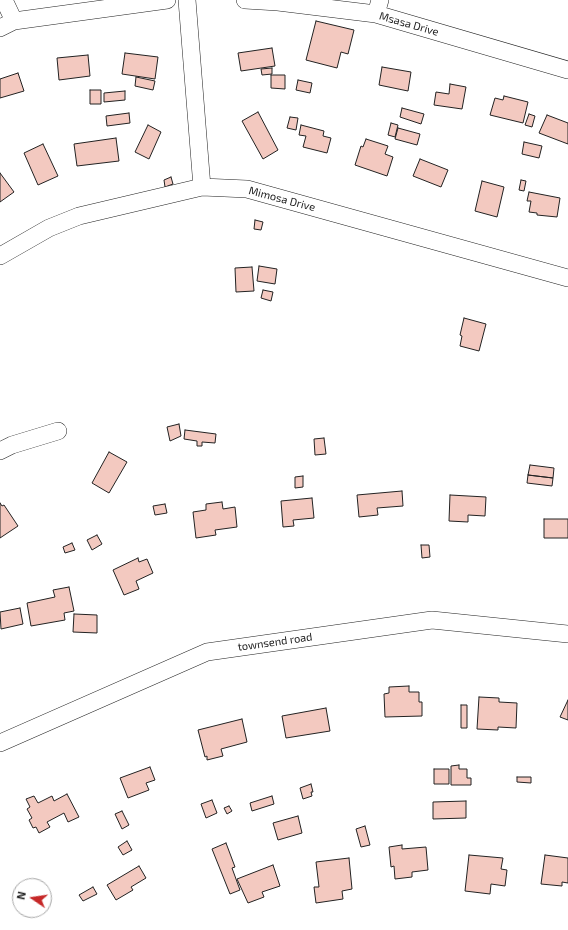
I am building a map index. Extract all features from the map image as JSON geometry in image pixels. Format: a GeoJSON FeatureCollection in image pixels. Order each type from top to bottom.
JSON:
{"type":"FeatureCollection","features":[{"type":"Feature","properties":{"kind":"street"},"geometry":{"type":"LineString","coordinates":[[4,0],[7,24],[167,0]]}},
{"type":"Feature","properties":{"kind":"street"},"geometry":{"type":"LineString","coordinates":[[187,0],[202,187]]}},
{"type":"Feature","properties":{"kind":"street","name":"Msasa Drive"},"geometry":{"type":"LineString","coordinates":[[245,0],[378,7],[567,66]]}},
{"type":"Feature","properties":{"kind":"street","name":"Mimosa Drive"},"geometry":{"type":"LineString","coordinates":[[0,256],[49,228],[79,216],[202,187],[247,189],[568,278]]}},
{"type":"Feature","properties":{"kind":"street"},"geometry":{"type":"LineString","coordinates":[[0,451],[12,445],[58,431]]}},
{"type":"Feature","properties":{"kind":"street","name":"townsend road"},"geometry":{"type":"LineString","coordinates":[[0,743],[207,652],[432,620],[568,634]]}},
{"type":"Feature","properties":{"kind":"building"},"geometry":{"type":"Polygon","coordinates":[[[316,21],[354,30],[348,54],[341,52],[337,68],[306,60],[316,21]]]}},
{"type":"Feature","properties":{"kind":"building"},"geometry":{"type":"Polygon","coordinates":[[[272,48],[275,66],[241,71],[238,53],[272,48]]]}},
{"type":"Feature","properties":{"kind":"building"},"geometry":{"type":"Polygon","coordinates":[[[125,53],[158,57],[155,79],[122,74],[125,53]]]}},
{"type":"Feature","properties":{"kind":"building"},"geometry":{"type":"Polygon","coordinates":[[[88,55],[90,76],[59,80],[57,58],[88,55]]]}},
{"type":"Feature","properties":{"kind":"building"},"geometry":{"type":"Polygon","coordinates":[[[382,67],[411,72],[408,91],[379,85],[382,67]]]}},
{"type":"Feature","properties":{"kind":"building"},"geometry":{"type":"Polygon","coordinates":[[[272,68],[272,74],[262,75],[261,69],[272,68]]]}},
{"type":"Feature","properties":{"kind":"building"},"geometry":{"type":"Polygon","coordinates":[[[18,73],[24,91],[0,98],[0,79],[18,73]]]}},
{"type":"Feature","properties":{"kind":"building"},"geometry":{"type":"Polygon","coordinates":[[[271,75],[285,75],[285,89],[271,88],[271,75]]]}},
{"type":"Feature","properties":{"kind":"building"},"geometry":{"type":"Polygon","coordinates":[[[136,77],[155,81],[153,90],[135,86],[136,77]]]}},
{"type":"Feature","properties":{"kind":"building"},"geometry":{"type":"Polygon","coordinates":[[[298,80],[312,83],[310,93],[296,90],[298,80]]]}},
{"type":"Feature","properties":{"kind":"building"},"geometry":{"type":"Polygon","coordinates":[[[450,84],[466,87],[462,109],[434,105],[436,92],[449,94],[450,84]]]}},
{"type":"Feature","properties":{"kind":"building"},"geometry":{"type":"Polygon","coordinates":[[[90,90],[101,90],[101,104],[90,104],[90,90]]]}},
{"type":"Feature","properties":{"kind":"building"},"geometry":{"type":"Polygon","coordinates":[[[125,91],[125,100],[104,102],[104,93],[125,91]]]}},
{"type":"Feature","properties":{"kind":"building"},"geometry":{"type":"Polygon","coordinates":[[[504,96],[528,102],[523,123],[490,115],[495,98],[503,100],[504,96]]]}},
{"type":"Feature","properties":{"kind":"building"},"geometry":{"type":"Polygon","coordinates":[[[402,108],[424,114],[421,124],[400,117],[402,108]]]}},
{"type":"Feature","properties":{"kind":"building"},"geometry":{"type":"Polygon","coordinates":[[[258,112],[278,150],[263,159],[242,121],[258,112]]]}},
{"type":"Feature","properties":{"kind":"building"},"geometry":{"type":"Polygon","coordinates":[[[129,113],[130,123],[107,126],[106,116],[129,113]]]}},
{"type":"Feature","properties":{"kind":"building"},"geometry":{"type":"Polygon","coordinates":[[[529,114],[535,116],[532,127],[525,125],[529,114]]]}},
{"type":"Feature","properties":{"kind":"building"},"geometry":{"type":"Polygon","coordinates":[[[547,115],[568,123],[568,144],[539,133],[547,115]]]}},
{"type":"Feature","properties":{"kind":"building"},"geometry":{"type":"Polygon","coordinates":[[[290,117],[298,118],[296,130],[287,128],[290,117]]]}},
{"type":"Feature","properties":{"kind":"building"},"geometry":{"type":"Polygon","coordinates":[[[391,123],[398,125],[395,137],[388,135],[391,123]]]}},
{"type":"Feature","properties":{"kind":"building"},"geometry":{"type":"Polygon","coordinates":[[[148,125],[161,132],[149,159],[135,152],[148,125]]]}},
{"type":"Feature","properties":{"kind":"building"},"geometry":{"type":"Polygon","coordinates":[[[301,125],[324,131],[323,136],[331,138],[327,153],[303,147],[306,136],[299,135],[301,125]]]}},
{"type":"Feature","properties":{"kind":"building"},"geometry":{"type":"Polygon","coordinates":[[[398,128],[420,134],[417,145],[395,139],[398,128]]]}},
{"type":"Feature","properties":{"kind":"building"},"geometry":{"type":"Polygon","coordinates":[[[116,138],[119,161],[77,166],[74,144],[116,138]]]}},
{"type":"Feature","properties":{"kind":"building"},"geometry":{"type":"Polygon","coordinates":[[[366,139],[388,146],[385,154],[393,157],[387,176],[355,165],[361,146],[363,147],[366,139]]]}},
{"type":"Feature","properties":{"kind":"building"},"geometry":{"type":"Polygon","coordinates":[[[524,142],[542,146],[539,158],[522,154],[524,142]]]}},
{"type":"Feature","properties":{"kind":"building"},"geometry":{"type":"Polygon","coordinates":[[[43,144],[58,176],[38,185],[24,153],[43,144]]]}},
{"type":"Feature","properties":{"kind":"building"},"geometry":{"type":"Polygon","coordinates":[[[420,159],[448,170],[441,187],[413,176],[420,159]]]}},
{"type":"Feature","properties":{"kind":"building"},"geometry":{"type":"Polygon","coordinates":[[[0,173],[14,192],[0,202],[0,173]]]}},
{"type":"Feature","properties":{"kind":"building"},"geometry":{"type":"Polygon","coordinates":[[[171,177],[173,184],[165,187],[164,180],[171,177]]]}},
{"type":"Feature","properties":{"kind":"building"},"geometry":{"type":"Polygon","coordinates":[[[521,180],[526,181],[524,191],[519,190],[521,180]]]}},
{"type":"Feature","properties":{"kind":"building"},"geometry":{"type":"Polygon","coordinates":[[[482,181],[504,187],[497,217],[475,211],[482,181]]]}},
{"type":"Feature","properties":{"kind":"building"},"geometry":{"type":"Polygon","coordinates":[[[529,192],[560,198],[557,217],[537,215],[537,213],[529,212],[531,201],[527,201],[529,192]]]}},
{"type":"Feature","properties":{"kind":"building"},"geometry":{"type":"Polygon","coordinates":[[[255,220],[263,222],[261,230],[254,229],[255,220]]]}},
{"type":"Feature","properties":{"kind":"building"},"geometry":{"type":"Polygon","coordinates":[[[259,266],[277,269],[275,284],[257,281],[259,266]]]}},
{"type":"Feature","properties":{"kind":"building"},"geometry":{"type":"Polygon","coordinates":[[[252,267],[254,291],[236,292],[235,268],[252,267]]]}},
{"type":"Feature","properties":{"kind":"building"},"geometry":{"type":"Polygon","coordinates":[[[263,290],[273,292],[271,301],[261,298],[263,290]]]}},
{"type":"Feature","properties":{"kind":"building"},"geometry":{"type":"Polygon","coordinates":[[[464,318],[486,324],[479,351],[460,346],[462,336],[460,335],[464,318]]]}},
{"type":"Feature","properties":{"kind":"building"},"geometry":{"type":"Polygon","coordinates":[[[179,424],[181,436],[170,441],[167,427],[179,424]]]}},
{"type":"Feature","properties":{"kind":"building"},"geometry":{"type":"Polygon","coordinates":[[[185,430],[216,434],[215,443],[202,442],[202,446],[197,446],[197,441],[184,439],[185,430]]]}},
{"type":"Feature","properties":{"kind":"building"},"geometry":{"type":"Polygon","coordinates":[[[324,438],[326,454],[315,455],[314,439],[324,438]]]}},
{"type":"Feature","properties":{"kind":"building"},"geometry":{"type":"Polygon","coordinates":[[[109,452],[127,462],[109,493],[92,483],[109,452]]]}},
{"type":"Feature","properties":{"kind":"building"},"geometry":{"type":"Polygon","coordinates":[[[530,465],[554,468],[553,478],[528,475],[530,465]]]}},
{"type":"Feature","properties":{"kind":"building"},"geometry":{"type":"Polygon","coordinates":[[[528,475],[553,478],[552,486],[527,483],[528,475]]]}},
{"type":"Feature","properties":{"kind":"building"},"geometry":{"type":"Polygon","coordinates":[[[303,476],[303,487],[295,488],[295,477],[303,476]]]}},
{"type":"Feature","properties":{"kind":"building"},"geometry":{"type":"Polygon","coordinates":[[[402,491],[403,506],[377,508],[378,515],[359,517],[357,495],[402,491]]]}},
{"type":"Feature","properties":{"kind":"building"},"geometry":{"type":"Polygon","coordinates":[[[450,495],[486,497],[485,516],[468,515],[468,522],[449,521],[450,495]]]}},
{"type":"Feature","properties":{"kind":"building"},"geometry":{"type":"Polygon","coordinates":[[[312,498],[314,518],[293,520],[294,526],[283,527],[281,501],[312,498]]]}},
{"type":"Feature","properties":{"kind":"building"},"geometry":{"type":"Polygon","coordinates":[[[222,502],[223,509],[235,507],[237,527],[215,530],[216,535],[196,538],[193,512],[206,510],[206,504],[222,502]]]}},
{"type":"Feature","properties":{"kind":"building"},"geometry":{"type":"Polygon","coordinates":[[[0,503],[2,506],[4,505],[18,526],[0,538],[0,503]]]}},
{"type":"Feature","properties":{"kind":"building"},"geometry":{"type":"Polygon","coordinates":[[[165,504],[167,513],[155,515],[153,506],[165,504]]]}},
{"type":"Feature","properties":{"kind":"building"},"geometry":{"type":"Polygon","coordinates":[[[544,519],[568,519],[568,538],[544,538],[544,519]]]}},
{"type":"Feature","properties":{"kind":"building"},"geometry":{"type":"Polygon","coordinates":[[[97,535],[102,544],[92,550],[87,540],[97,535]]]}},
{"type":"Feature","properties":{"kind":"building"},"geometry":{"type":"Polygon","coordinates":[[[72,543],[75,550],[65,553],[63,547],[72,543]]]}},
{"type":"Feature","properties":{"kind":"building"},"geometry":{"type":"Polygon","coordinates":[[[421,545],[429,545],[430,557],[422,558],[421,545]]]}},
{"type":"Feature","properties":{"kind":"building"},"geometry":{"type":"Polygon","coordinates":[[[138,558],[139,562],[147,559],[153,573],[136,581],[139,589],[124,595],[113,570],[138,558]]]}},
{"type":"Feature","properties":{"kind":"building"},"geometry":{"type":"Polygon","coordinates":[[[69,587],[74,611],[64,613],[65,620],[31,626],[27,603],[55,597],[53,590],[69,587]]]}},
{"type":"Feature","properties":{"kind":"building"},"geometry":{"type":"Polygon","coordinates":[[[20,608],[23,624],[1,629],[0,612],[20,608]]]}},
{"type":"Feature","properties":{"kind":"building"},"geometry":{"type":"Polygon","coordinates":[[[74,614],[97,615],[97,633],[73,632],[74,614]]]}},
{"type":"Feature","properties":{"kind":"building"},"geometry":{"type":"Polygon","coordinates":[[[409,686],[409,692],[419,692],[419,702],[422,702],[422,716],[385,717],[384,694],[389,693],[389,687],[409,686]]]}},
{"type":"Feature","properties":{"kind":"building"},"geometry":{"type":"Polygon","coordinates":[[[479,697],[499,698],[499,702],[517,703],[516,728],[498,727],[498,730],[477,729],[479,697]]]}},
{"type":"Feature","properties":{"kind":"building"},"geometry":{"type":"Polygon","coordinates":[[[568,700],[568,720],[560,717],[568,700]]]}},
{"type":"Feature","properties":{"kind":"building"},"geometry":{"type":"Polygon","coordinates":[[[461,705],[467,705],[467,728],[461,728],[461,705]]]}},
{"type":"Feature","properties":{"kind":"building"},"geometry":{"type":"Polygon","coordinates":[[[326,708],[330,731],[286,738],[282,716],[326,708]]]}},
{"type":"Feature","properties":{"kind":"building"},"geometry":{"type":"Polygon","coordinates":[[[242,719],[247,742],[221,749],[223,756],[207,760],[198,730],[242,719]]]}},
{"type":"Feature","properties":{"kind":"building"},"geometry":{"type":"Polygon","coordinates":[[[459,765],[459,769],[467,769],[467,778],[471,778],[471,785],[451,785],[451,766],[459,765]]]}},
{"type":"Feature","properties":{"kind":"building"},"geometry":{"type":"Polygon","coordinates":[[[150,767],[155,780],[146,783],[149,790],[128,798],[120,778],[150,767]]]}},
{"type":"Feature","properties":{"kind":"building"},"geometry":{"type":"Polygon","coordinates":[[[434,769],[449,769],[449,784],[434,784],[434,769]]]}},
{"type":"Feature","properties":{"kind":"building"},"geometry":{"type":"Polygon","coordinates":[[[517,777],[531,777],[531,783],[517,782],[517,777]]]}},
{"type":"Feature","properties":{"kind":"building"},"geometry":{"type":"Polygon","coordinates":[[[311,784],[313,792],[311,792],[312,796],[303,799],[300,788],[311,784]]]}},
{"type":"Feature","properties":{"kind":"building"},"geometry":{"type":"Polygon","coordinates":[[[67,794],[79,817],[68,822],[64,813],[47,822],[50,827],[39,833],[36,827],[33,828],[29,820],[32,818],[27,809],[30,807],[26,799],[34,796],[38,803],[52,796],[54,801],[67,794]]]}},
{"type":"Feature","properties":{"kind":"building"},"geometry":{"type":"Polygon","coordinates":[[[272,796],[274,804],[252,811],[250,803],[272,796]]]}},
{"type":"Feature","properties":{"kind":"building"},"geometry":{"type":"Polygon","coordinates":[[[212,800],[217,813],[206,818],[201,804],[212,800]]]}},
{"type":"Feature","properties":{"kind":"building"},"geometry":{"type":"Polygon","coordinates":[[[466,801],[466,818],[433,819],[433,802],[466,801]]]}},
{"type":"Feature","properties":{"kind":"building"},"geometry":{"type":"Polygon","coordinates":[[[229,806],[232,811],[227,814],[224,808],[229,806]]]}},
{"type":"Feature","properties":{"kind":"building"},"geometry":{"type":"Polygon","coordinates":[[[122,811],[129,825],[122,829],[115,814],[122,811]]]}},
{"type":"Feature","properties":{"kind":"building"},"geometry":{"type":"Polygon","coordinates":[[[298,816],[302,833],[278,840],[273,823],[298,816]]]}},
{"type":"Feature","properties":{"kind":"building"},"geometry":{"type":"Polygon","coordinates":[[[365,826],[370,845],[361,847],[356,829],[365,826]]]}},
{"type":"Feature","properties":{"kind":"building"},"geometry":{"type":"Polygon","coordinates":[[[127,841],[132,850],[123,855],[118,847],[127,841]]]}},
{"type":"Feature","properties":{"kind":"building"},"geometry":{"type":"Polygon","coordinates":[[[226,843],[235,867],[232,868],[240,890],[230,894],[212,849],[226,843]]]}},
{"type":"Feature","properties":{"kind":"building"},"geometry":{"type":"Polygon","coordinates":[[[402,845],[402,849],[426,847],[428,870],[412,872],[412,877],[395,879],[394,866],[391,867],[389,847],[402,845]]]}},
{"type":"Feature","properties":{"kind":"building"},"geometry":{"type":"Polygon","coordinates":[[[469,855],[503,858],[501,869],[507,870],[505,886],[491,884],[490,894],[465,891],[469,855]]]}},
{"type":"Feature","properties":{"kind":"building"},"geometry":{"type":"Polygon","coordinates":[[[545,855],[568,858],[568,883],[562,882],[562,886],[541,884],[545,855]]]}},
{"type":"Feature","properties":{"kind":"building"},"geometry":{"type":"Polygon","coordinates":[[[349,858],[352,889],[342,891],[343,899],[316,903],[314,887],[319,887],[316,862],[349,858]]]}},
{"type":"Feature","properties":{"kind":"building"},"geometry":{"type":"Polygon","coordinates":[[[273,865],[280,886],[262,892],[264,897],[248,903],[237,879],[273,865]]]}},
{"type":"Feature","properties":{"kind":"building"},"geometry":{"type":"Polygon","coordinates":[[[139,866],[146,878],[131,887],[133,890],[116,900],[107,885],[139,866]]]}},
{"type":"Feature","properties":{"kind":"building"},"geometry":{"type":"Polygon","coordinates":[[[93,887],[97,894],[83,901],[79,895],[93,887]]]}}]}
